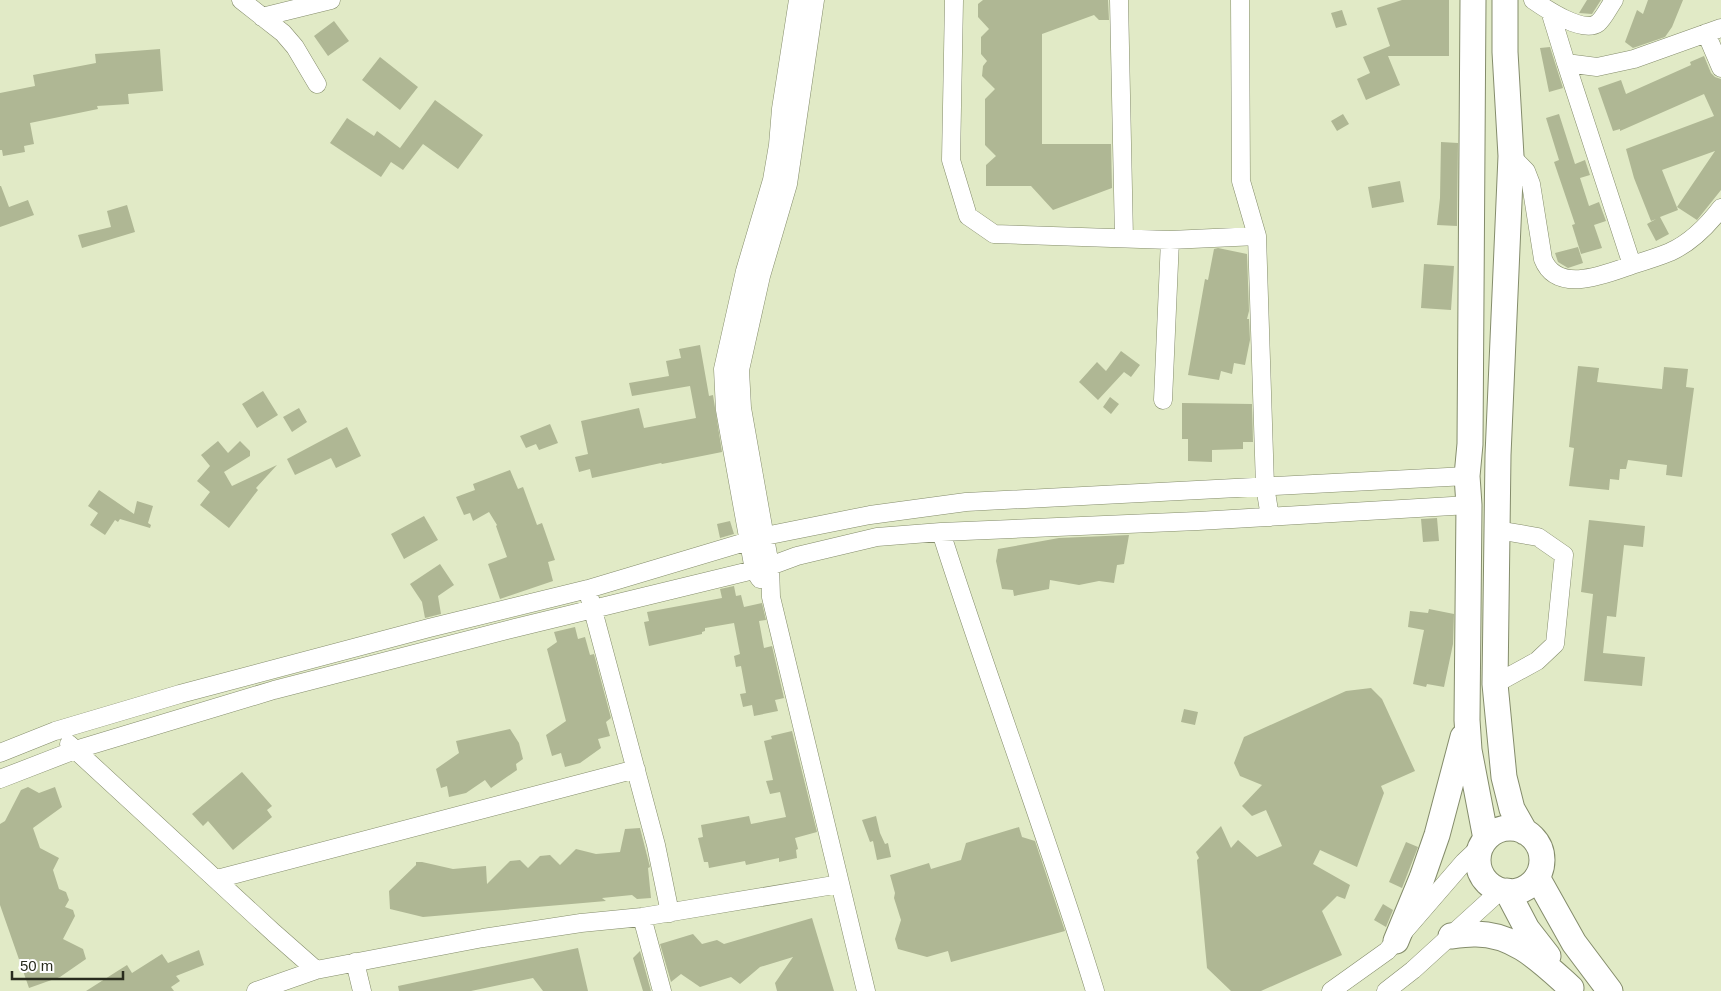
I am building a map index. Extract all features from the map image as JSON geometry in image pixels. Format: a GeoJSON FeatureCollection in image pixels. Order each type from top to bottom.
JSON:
{"type":"FeatureCollection","features":[{"type":"Feature","properties":{"kind":"highway"},"geometry":{"type":"LineString","coordinates":[[1473,0],[1470,424],[1467,476],[1467,720],[1469,750],[1484,842]]}},
{"type":"Feature","properties":{"kind":"highway"},"geometry":{"type":"LineString","coordinates":[[1505,0],[1505,52],[1511,156],[1498,454],[1495,684],[1504,777],[1512,809],[1525,832]]}},
{"type":"Feature","properties":{"kind":"highway"},"geometry":{"type":"LineString","coordinates":[[1391,946],[1422,878],[1438,835],[1467,720]]}},
{"type":"Feature","properties":{"kind":"highway"},"geometry":{"type":"LineString","coordinates":[[1506,828],[1514,828],[1525,832],[1535,840],[1541,852],[1542,865],[1537,877],[1527,887],[1520,890],[1504,890],[1489,883],[1481,872],[1479,859],[1484,842],[1492,833],[1506,828]]}},
{"type":"Feature","properties":{"kind":"highway"},"geometry":{"type":"LineString","coordinates":[[1537,877],[1574,943],[1610,991]]}},
{"type":"Feature","properties":{"kind":"highway"},"geometry":{"type":"LineString","coordinates":[[1504,890],[1527,929],[1572,990]]}},
{"type":"Feature","properties":{"kind":"highway"},"geometry":{"type":"LineString","coordinates":[[1451,936],[1476,933],[1510,940],[1532,954],[1572,990]]}},
{"type":"Feature","properties":{"kind":"street"},"geometry":{"type":"LineString","coordinates":[[241,0],[283,33],[295,47],[317,84]]}},
{"type":"Feature","properties":{"kind":"street"},"geometry":{"type":"LineString","coordinates":[[262,17],[331,0]]}},
{"type":"Feature","properties":{"kind":"street"},"geometry":{"type":"LineString","coordinates":[[798,0],[772,180],[745,271],[723,369],[725,410],[866,991]]}},
{"type":"Feature","properties":{"kind":"street"},"geometry":{"type":"LineString","coordinates":[[756,539],[742,408],[740,370],[761,276],[788,184],[815,0]]}},
{"type":"Feature","properties":{"kind":"street"},"geometry":{"type":"LineString","coordinates":[[954,0],[951,160],[968,216],[994,234],[1170,240],[1257,236]]}},
{"type":"Feature","properties":{"kind":"street"},"geometry":{"type":"LineString","coordinates":[[1120,0],[1124,238]]}},
{"type":"Feature","properties":{"kind":"street"},"geometry":{"type":"LineString","coordinates":[[1240,0],[1241,181],[1257,236],[1265,486],[1270,517]]}},
{"type":"Feature","properties":{"kind":"street"},"geometry":{"type":"LineString","coordinates":[[1534,0],[1550,11],[1578,24],[1589,26],[1598,23],[1614,0]]}},
{"type":"Feature","properties":{"kind":"street"},"geometry":{"type":"LineString","coordinates":[[1550,11],[1632,265]]}},
{"type":"Feature","properties":{"kind":"street"},"geometry":{"type":"LineString","coordinates":[[1566,62],[1596,67],[1634,59],[1714,31],[1721,68]]}},
{"type":"Feature","properties":{"kind":"street"},"geometry":{"type":"LineString","coordinates":[[1511,156],[1526,171],[1531,184],[1543,260],[1547,269],[1559,278],[1569,280],[1595,277],[1670,252],[1685,243],[1712,220],[1721,208]]}},
{"type":"Feature","properties":{"kind":"street"},"geometry":{"type":"LineString","coordinates":[[1163,400],[1170,240]]}},
{"type":"Feature","properties":{"kind":"street"},"geometry":{"type":"LineString","coordinates":[[0,753],[55,731],[199,689],[429,628],[588,589],[756,539],[870,515],[966,502],[1467,476]]}},
{"type":"Feature","properties":{"kind":"street"},"geometry":{"type":"LineString","coordinates":[[0,779],[74,750],[274,690],[515,628],[593,611],[762,568],[797,556],[877,537],[941,532],[1270,517],[1468,505]]}},
{"type":"Feature","properties":{"kind":"street"},"geometry":{"type":"LineString","coordinates":[[1495,684],[1537,661],[1555,644],[1564,555],[1538,536],[1497,530]]}},
{"type":"Feature","properties":{"kind":"street"},"geometry":{"type":"LineString","coordinates":[[941,532],[966,610],[1074,922],[1095,991]]}},
{"type":"Feature","properties":{"kind":"street"},"geometry":{"type":"LineString","coordinates":[[588,589],[656,845],[670,913]]}},
{"type":"Feature","properties":{"kind":"street"},"geometry":{"type":"LineString","coordinates":[[55,731],[316,970]]}},
{"type":"Feature","properties":{"kind":"street"},"geometry":{"type":"LineString","coordinates":[[217,879],[636,769]]}},
{"type":"Feature","properties":{"kind":"street"},"geometry":{"type":"LineString","coordinates":[[1331,991],[1391,946],[1464,862],[1484,842]]}},
{"type":"Feature","properties":{"kind":"street"},"geometry":{"type":"LineString","coordinates":[[256,991],[316,970],[483,938],[581,923],[642,918],[840,884]]}},
{"type":"Feature","properties":{"kind":"street"},"geometry":{"type":"LineString","coordinates":[[1386,991],[1401,985],[1466,921],[1504,890]]}},
{"type":"Feature","properties":{"kind":"street"},"geometry":{"type":"LineString","coordinates":[[642,918],[662,991]]}},
{"type":"Feature","properties":{"kind":"street"},"geometry":{"type":"LineString","coordinates":[[1391,946],[1401,985]]}},
{"type":"Feature","properties":{"kind":"street"},"geometry":{"type":"LineString","coordinates":[[355,962],[362,991]]}},
{"type":"Feature","properties":{"kind":"building"},"geometry":{"type":"Polygon","coordinates":[[[983,0],[1108,0],[1109,20],[1099,20],[1094,15],[1042,34],[1042,144],[1111,144],[1112,188],[1053,210],[1031,186],[986,186],[986,165],[996,156],[985,145],[985,99],[995,89],[982,76],[983,66],[987,61],[981,54],[981,37],[989,29],[978,17],[978,4],[983,0]]]}},
{"type":"Feature","properties":{"kind":"building"},"geometry":{"type":"Polygon","coordinates":[[[1402,0],[1449,0],[1449,56],[1388,56],[1400,85],[1366,100],[1357,79],[1370,73],[1363,57],[1390,46],[1377,8],[1402,0]]]}},
{"type":"Feature","properties":{"kind":"building"},"geometry":{"type":"Polygon","coordinates":[[[1587,0],[1601,0],[1592,14],[1579,13],[1587,0]]]}},
{"type":"Feature","properties":{"kind":"building"},"geometry":{"type":"Polygon","coordinates":[[[1648,0],[1683,0],[1672,27],[1665,37],[1633,48],[1625,42],[1637,10],[1643,14],[1648,0]]]}},
{"type":"Feature","properties":{"kind":"building"},"geometry":{"type":"Polygon","coordinates":[[[1342,10],[1347,25],[1336,28],[1331,13],[1342,10]]]}},
{"type":"Feature","properties":{"kind":"building"},"geometry":{"type":"Polygon","coordinates":[[[334,21],[349,41],[328,56],[314,36],[334,21]]]}},
{"type":"Feature","properties":{"kind":"building"},"geometry":{"type":"Polygon","coordinates":[[[1550,47],[1563,88],[1549,92],[1540,48],[1550,47]]]}},
{"type":"Feature","properties":{"kind":"building"},"geometry":{"type":"Polygon","coordinates":[[[160,49],[163,91],[128,94],[129,104],[97,106],[98,109],[30,123],[34,144],[24,146],[25,152],[3,156],[2,150],[0,150],[0,93],[35,86],[33,75],[96,63],[95,54],[160,49]]]}},
{"type":"Feature","properties":{"kind":"building"},"geometry":{"type":"Polygon","coordinates":[[[1704,56],[1711,73],[1721,79],[1721,190],[1697,220],[1677,207],[1715,151],[1662,170],[1678,210],[1660,217],[1669,234],[1656,241],[1647,224],[1656,219],[1651,221],[1634,178],[1626,149],[1714,116],[1704,94],[1620,131],[1620,129],[1613,131],[1598,88],[1621,80],[1626,94],[1691,65],[1690,62],[1704,56]]]}},
{"type":"Feature","properties":{"kind":"building"},"geometry":{"type":"Polygon","coordinates":[[[380,57],[418,87],[400,110],[362,80],[380,57]]]}},
{"type":"Feature","properties":{"kind":"building"},"geometry":{"type":"Polygon","coordinates":[[[435,100],[483,135],[458,169],[423,144],[403,170],[391,162],[381,177],[330,143],[347,118],[374,136],[377,131],[400,148],[435,100]]]}},
{"type":"Feature","properties":{"kind":"building"},"geometry":{"type":"Polygon","coordinates":[[[1343,114],[1349,124],[1337,131],[1331,121],[1343,114]]]}},
{"type":"Feature","properties":{"kind":"building"},"geometry":{"type":"Polygon","coordinates":[[[1559,114],[1575,164],[1585,160],[1590,175],[1580,178],[1589,206],[1599,202],[1606,221],[1594,225],[1602,248],[1581,254],[1572,225],[1575,224],[1554,162],[1559,160],[1546,118],[1559,114]]]}},
{"type":"Feature","properties":{"kind":"building"},"geometry":{"type":"Polygon","coordinates":[[[1441,142],[1458,143],[1457,226],[1437,225],[1440,198],[1441,142]]]}},
{"type":"Feature","properties":{"kind":"building"},"geometry":{"type":"Polygon","coordinates":[[[1400,181],[1404,202],[1372,208],[1368,187],[1400,181]]]}},
{"type":"Feature","properties":{"kind":"building"},"geometry":{"type":"Polygon","coordinates":[[[0,186],[9,207],[28,200],[34,215],[0,227],[0,186]]]}},
{"type":"Feature","properties":{"kind":"building"},"geometry":{"type":"Polygon","coordinates":[[[127,205],[135,232],[82,248],[78,235],[111,227],[107,211],[127,205]]]}},
{"type":"Feature","properties":{"kind":"building"},"geometry":{"type":"Polygon","coordinates":[[[1578,247],[1583,263],[1568,268],[1558,262],[1555,253],[1578,247]]]}},
{"type":"Feature","properties":{"kind":"building"},"geometry":{"type":"Polygon","coordinates":[[[1218,248],[1247,254],[1249,311],[1247,319],[1249,319],[1250,340],[1245,365],[1234,363],[1232,374],[1221,371],[1219,380],[1188,375],[1205,279],[1208,280],[1214,249],[1218,248]]]}},
{"type":"Feature","properties":{"kind":"building"},"geometry":{"type":"Polygon","coordinates":[[[1424,264],[1454,266],[1451,310],[1421,308],[1424,264]]]}},
{"type":"Feature","properties":{"kind":"building"},"geometry":{"type":"Polygon","coordinates":[[[700,345],[709,396],[713,395],[722,452],[592,478],[590,469],[579,472],[575,457],[588,454],[581,421],[639,408],[644,428],[696,418],[690,386],[632,396],[629,383],[669,376],[666,361],[681,358],[679,349],[700,345]]]}},
{"type":"Feature","properties":{"kind":"building"},"geometry":{"type":"Polygon","coordinates":[[[1121,351],[1140,365],[1131,377],[1124,372],[1098,400],[1079,382],[1097,362],[1106,371],[1121,351]]]}},
{"type":"Feature","properties":{"kind":"building"},"geometry":{"type":"Polygon","coordinates":[[[1578,366],[1599,368],[1597,382],[1662,389],[1664,367],[1688,369],[1686,387],[1694,388],[1682,477],[1666,475],[1667,465],[1628,460],[1626,469],[1620,469],[1619,480],[1610,479],[1609,490],[1569,486],[1574,448],[1569,447],[1578,366]]]}},
{"type":"Feature","properties":{"kind":"building"},"geometry":{"type":"Polygon","coordinates":[[[263,391],[278,415],[257,428],[242,404],[263,391]]]}},
{"type":"Feature","properties":{"kind":"building"},"geometry":{"type":"Polygon","coordinates":[[[1110,397],[1119,404],[1111,414],[1103,407],[1110,397]]]}},
{"type":"Feature","properties":{"kind":"building"},"geometry":{"type":"Polygon","coordinates":[[[1182,403],[1252,404],[1253,442],[1243,442],[1243,449],[1212,450],[1212,462],[1188,461],[1188,439],[1182,439],[1182,403]]]}},
{"type":"Feature","properties":{"kind":"building"},"geometry":{"type":"Polygon","coordinates":[[[299,408],[307,422],[292,432],[283,417],[299,408]]]}},
{"type":"Feature","properties":{"kind":"building"},"geometry":{"type":"Polygon","coordinates":[[[550,424],[558,443],[539,450],[536,444],[526,448],[520,436],[550,424]]]}},
{"type":"Feature","properties":{"kind":"building"},"geometry":{"type":"Polygon","coordinates":[[[347,427],[361,456],[336,468],[331,458],[295,475],[287,459],[347,427]]]}},
{"type":"Feature","properties":{"kind":"building"},"geometry":{"type":"Polygon","coordinates":[[[218,441],[228,453],[240,441],[250,451],[250,456],[224,472],[232,486],[277,465],[256,488],[258,490],[229,528],[200,505],[210,492],[197,481],[210,466],[201,455],[218,441]]]}},
{"type":"Feature","properties":{"kind":"building"},"geometry":{"type":"Polygon","coordinates":[[[510,470],[518,489],[523,487],[537,525],[542,523],[555,560],[548,562],[553,581],[500,599],[488,564],[507,557],[497,525],[489,512],[473,521],[470,513],[464,515],[456,497],[475,490],[473,484],[510,470]]]}},
{"type":"Feature","properties":{"kind":"building"},"geometry":{"type":"Polygon","coordinates":[[[99,490],[134,514],[137,501],[153,506],[148,523],[151,525],[150,528],[120,519],[118,522],[115,520],[105,535],[90,525],[98,513],[88,506],[99,490]]]}},
{"type":"Feature","properties":{"kind":"building"},"geometry":{"type":"Polygon","coordinates":[[[424,516],[438,540],[404,559],[391,534],[424,516]]]}},
{"type":"Feature","properties":{"kind":"building"},"geometry":{"type":"Polygon","coordinates":[[[1437,518],[1439,541],[1423,542],[1421,519],[1437,518]]]}},
{"type":"Feature","properties":{"kind":"building"},"geometry":{"type":"Polygon","coordinates":[[[1589,520],[1645,526],[1643,547],[1624,545],[1616,617],[1607,616],[1603,653],[1645,657],[1642,686],[1584,681],[1593,594],[1581,592],[1589,520]]]}},
{"type":"Feature","properties":{"kind":"building"},"geometry":{"type":"Polygon","coordinates":[[[730,521],[734,534],[720,538],[717,524],[730,521]]]}},
{"type":"Feature","properties":{"kind":"building"},"geometry":{"type":"Polygon","coordinates":[[[1129,535],[1124,564],[1117,565],[1114,583],[1099,581],[1079,585],[1050,580],[1049,589],[1014,596],[1013,590],[1002,589],[996,561],[998,549],[1059,538],[1129,535]]]}},
{"type":"Feature","properties":{"kind":"building"},"geometry":{"type":"Polygon","coordinates":[[[440,564],[454,585],[438,596],[441,614],[425,618],[422,602],[410,584],[440,564]]]}},
{"type":"Feature","properties":{"kind":"building"},"geometry":{"type":"Polygon","coordinates":[[[734,586],[736,596],[741,595],[744,607],[762,603],[766,620],[759,621],[764,648],[772,646],[784,698],[775,700],[778,711],[754,716],[752,705],[743,707],[740,694],[746,693],[741,666],[736,667],[734,656],[740,654],[734,623],[705,628],[702,634],[649,646],[644,622],[649,621],[647,612],[722,598],[720,589],[734,586]]]}},
{"type":"Feature","properties":{"kind":"building"},"geometry":{"type":"Polygon","coordinates":[[[1429,609],[1454,614],[1453,644],[1444,687],[1427,684],[1426,687],[1413,684],[1424,630],[1408,627],[1410,611],[1428,613],[1429,609]]]}},
{"type":"Feature","properties":{"kind":"building"},"geometry":{"type":"Polygon","coordinates":[[[575,627],[578,639],[585,637],[590,655],[594,654],[611,718],[606,722],[610,736],[598,739],[601,748],[580,763],[565,767],[561,753],[552,756],[546,735],[566,721],[547,649],[557,642],[554,632],[575,627]]]}},
{"type":"Feature","properties":{"kind":"building"},"geometry":{"type":"Polygon","coordinates":[[[1371,688],[1382,699],[1415,771],[1381,786],[1384,793],[1357,867],[1320,850],[1313,864],[1350,885],[1345,899],[1337,896],[1322,911],[1342,955],[1261,991],[1231,991],[1207,968],[1197,860],[1199,858],[1196,852],[1221,826],[1231,848],[1238,840],[1257,857],[1282,846],[1266,810],[1252,816],[1242,806],[1262,785],[1240,776],[1234,763],[1244,737],[1346,691],[1371,688]]]}},
{"type":"Feature","properties":{"kind":"building"},"geometry":{"type":"Polygon","coordinates":[[[1184,709],[1198,712],[1195,725],[1181,722],[1184,709]]]}},
{"type":"Feature","properties":{"kind":"building"},"geometry":{"type":"Polygon","coordinates":[[[510,729],[519,743],[523,759],[516,764],[517,770],[491,788],[485,780],[466,793],[449,797],[447,786],[441,788],[436,769],[459,753],[456,741],[510,729]]]}},
{"type":"Feature","properties":{"kind":"building"},"geometry":{"type":"Polygon","coordinates":[[[792,731],[817,832],[795,838],[798,849],[796,850],[797,858],[779,862],[779,858],[746,865],[745,861],[709,868],[708,862],[704,862],[698,838],[703,837],[701,825],[749,816],[751,824],[786,817],[780,792],[770,794],[766,781],[773,780],[764,741],[772,739],[771,736],[792,731]]]}},
{"type":"Feature","properties":{"kind":"building"},"geometry":{"type":"Polygon","coordinates":[[[242,772],[272,806],[267,810],[272,817],[233,850],[208,821],[203,826],[192,814],[242,772]]]}},
{"type":"Feature","properties":{"kind":"building"},"geometry":{"type":"Polygon","coordinates":[[[28,787],[39,793],[55,787],[62,807],[33,828],[40,848],[59,858],[53,870],[59,889],[66,892],[69,900],[65,907],[73,910],[75,916],[63,939],[83,949],[86,959],[60,977],[29,988],[0,905],[0,824],[5,821],[21,790],[28,787]]]}},
{"type":"Feature","properties":{"kind":"building"},"geometry":{"type":"Polygon","coordinates":[[[876,816],[880,833],[885,844],[888,843],[891,857],[877,860],[873,841],[870,842],[862,820],[876,816]]]}},
{"type":"Feature","properties":{"kind":"building"},"geometry":{"type":"Polygon","coordinates":[[[1019,827],[1022,837],[1035,841],[1065,931],[951,962],[948,951],[927,957],[898,949],[895,939],[901,920],[894,898],[895,893],[890,875],[929,863],[931,869],[961,860],[966,843],[1019,827]]]}},
{"type":"Feature","properties":{"kind":"building"},"geometry":{"type":"Polygon","coordinates":[[[640,828],[650,867],[648,868],[651,898],[637,899],[632,895],[602,898],[606,901],[423,917],[390,909],[389,891],[416,865],[416,862],[453,869],[486,866],[487,884],[510,861],[520,860],[528,868],[540,856],[550,855],[560,865],[576,849],[596,854],[620,852],[625,829],[640,828]]]}},
{"type":"Feature","properties":{"kind":"building"},"geometry":{"type":"Polygon","coordinates":[[[1406,842],[1418,847],[1402,888],[1389,882],[1406,842]]]}},
{"type":"Feature","properties":{"kind":"building"},"geometry":{"type":"Polygon","coordinates":[[[1383,904],[1393,910],[1386,927],[1374,920],[1383,904]]]}},
{"type":"Feature","properties":{"kind":"building"},"geometry":{"type":"Polygon","coordinates":[[[812,918],[834,991],[777,991],[775,983],[793,957],[760,967],[740,984],[731,977],[700,987],[681,974],[671,982],[660,944],[693,934],[702,944],[717,940],[724,944],[812,918]]]}},
{"type":"Feature","properties":{"kind":"building"},"geometry":{"type":"Polygon","coordinates":[[[578,948],[588,991],[543,991],[533,978],[471,991],[399,991],[398,986],[578,948]]]}},
{"type":"Feature","properties":{"kind":"building"},"geometry":{"type":"Polygon","coordinates":[[[199,950],[204,965],[176,976],[180,981],[171,987],[174,991],[86,991],[127,965],[132,973],[162,954],[168,963],[199,950]]]}},
{"type":"Feature","properties":{"kind":"building"},"geometry":{"type":"Polygon","coordinates":[[[640,951],[651,991],[643,991],[633,958],[640,951]]]}}]}
